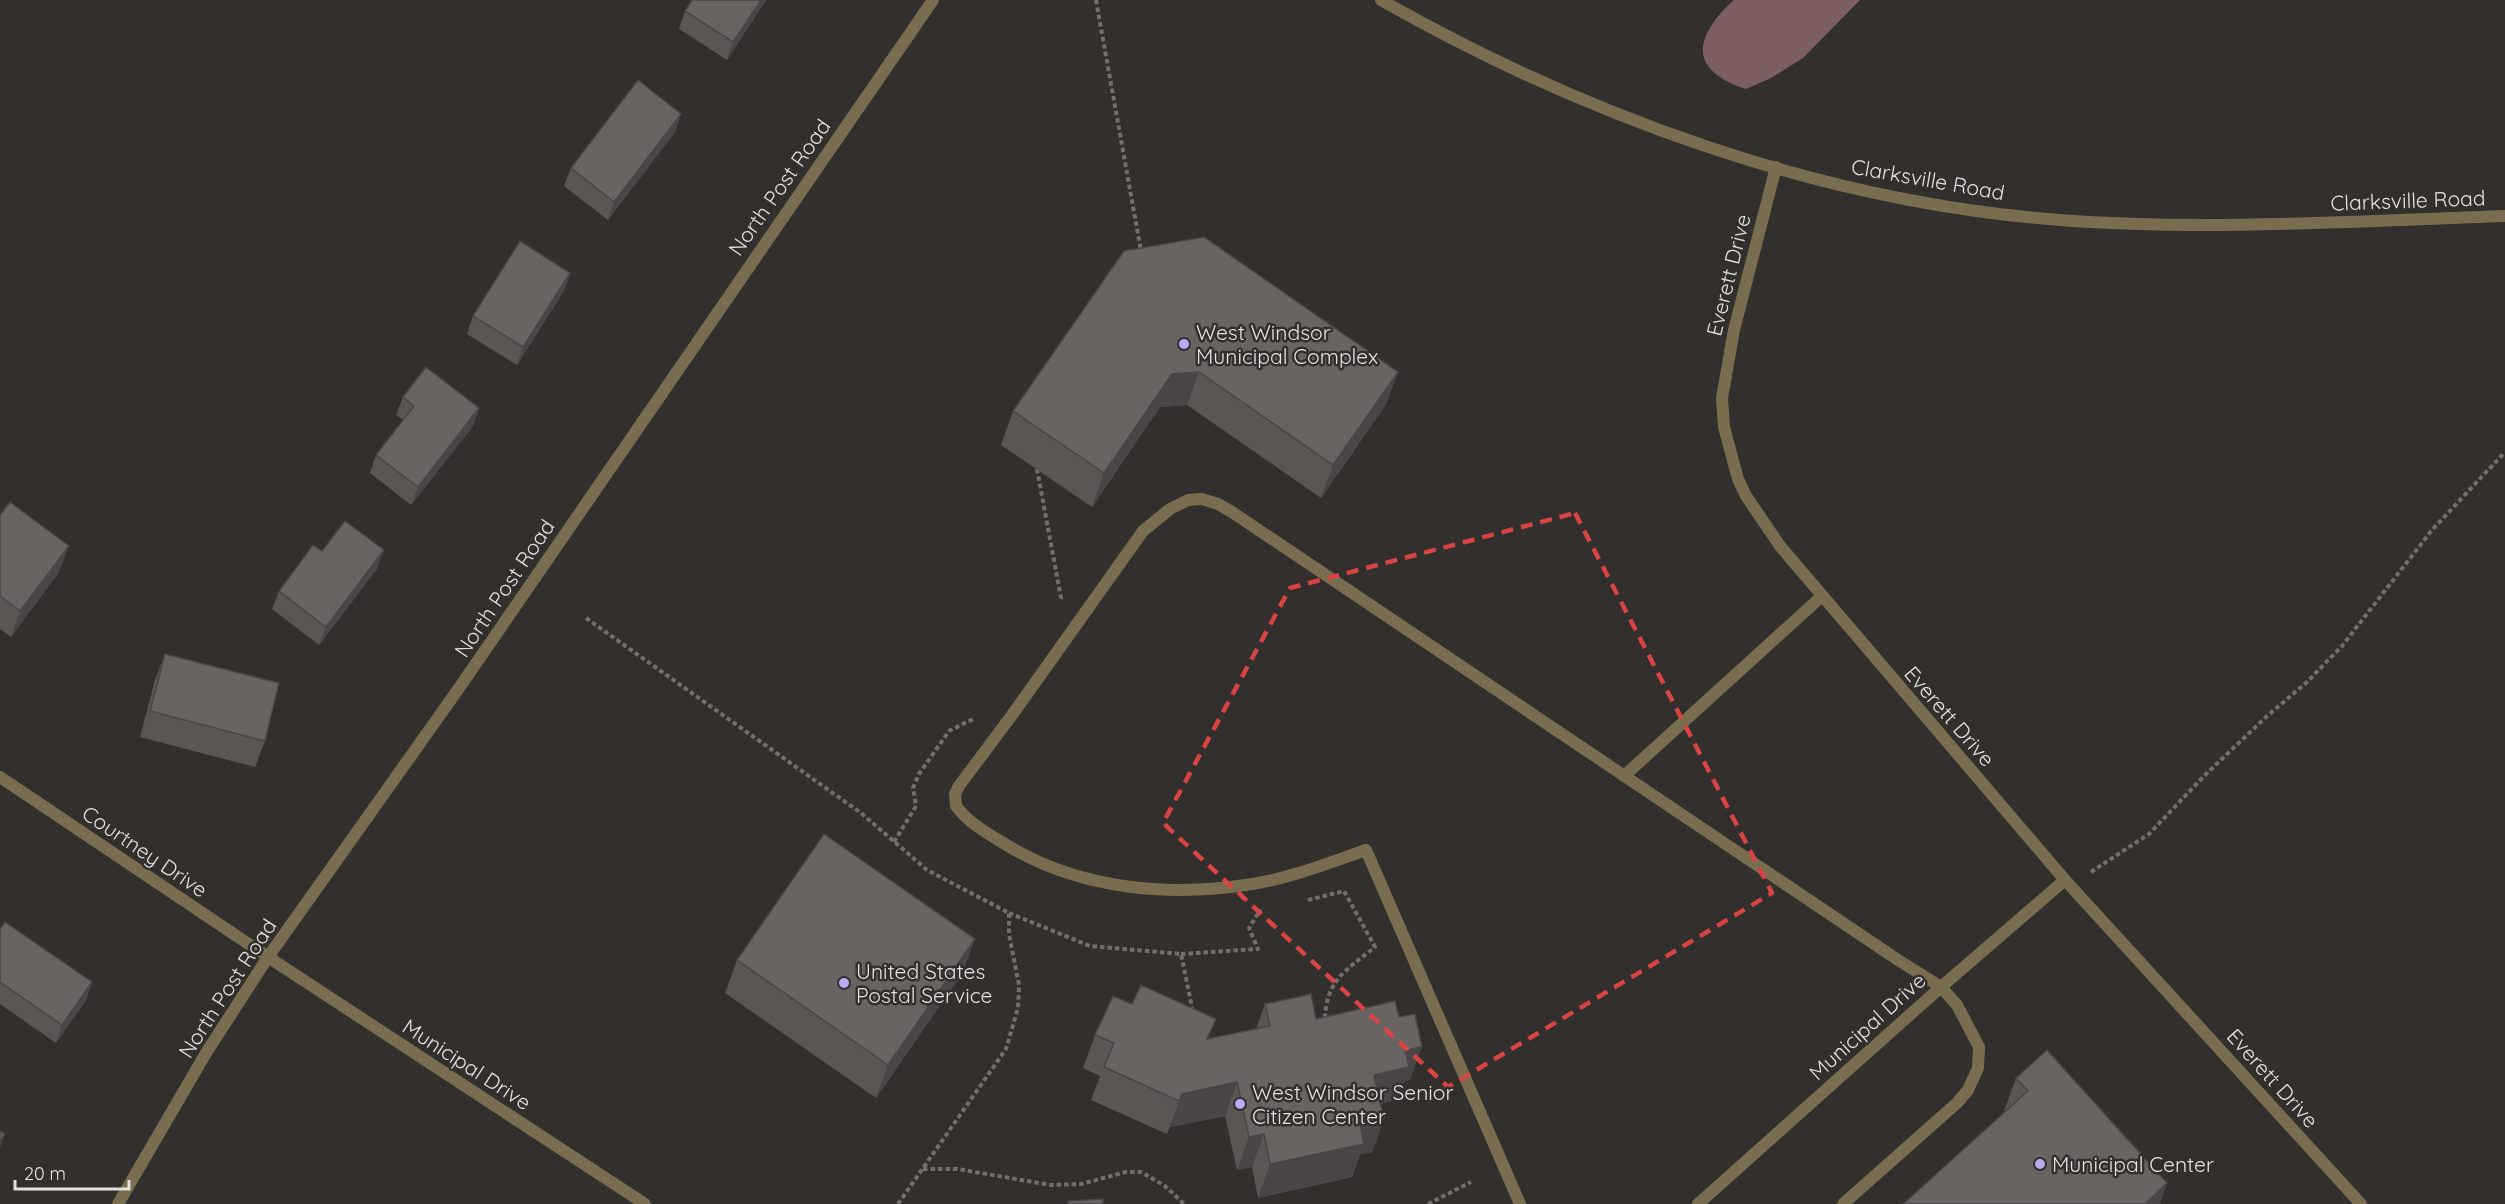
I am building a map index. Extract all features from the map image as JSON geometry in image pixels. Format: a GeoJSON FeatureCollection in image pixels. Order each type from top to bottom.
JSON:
{"type":"FeatureCollection","features":[{"type":"Feature","properties":{"kind":"street","name":"North Post Road"},"geometry":{"type":"LineString","coordinates":[[118,1204],[206,1053],[268,957],[457,691],[933,0]]}},
{"type":"Feature","properties":{"kind":"street","name":"Clarksville Road"},"geometry":{"type":"LineString","coordinates":[[1381,0],[1449,38],[1557,90],[1670,134],[1776,167],[1866,190],[1936,203],[2058,219],[2197,226],[2505,216]]}},
{"type":"Feature","properties":{"kind":"street","name":"Everett Drive"},"geometry":{"type":"LineString","coordinates":[[1776,167],[1726,364],[1722,398],[1724,427],[1730,454],[1746,496],[1780,546],[2068,883],[2361,1204]]}},
{"type":"Feature","properties":{"kind":"street"},"geometry":{"type":"LineString","coordinates":[[1520,1204],[1366,850],[1307,871],[1253,884],[1190,890],[1139,888],[1085,879],[1029,859],[974,823],[956,806],[954,798],[959,786],[1012,716],[1132,544],[1157,518],[1179,503],[1202,499],[1218,504],[1941,987],[1957,1005],[1979,1047],[1980,1058],[1974,1080],[1958,1103],[1843,1204]]}},
{"type":"Feature","properties":{"kind":"street"},"geometry":{"type":"LineString","coordinates":[[1624,776],[1822,596]]}},
{"type":"Feature","properties":{"kind":"street","name":"Courtney Drive"},"geometry":{"type":"LineString","coordinates":[[0,777],[268,957]]}},
{"type":"Feature","properties":{"kind":"street","name":"Municipal Drive"},"geometry":{"type":"LineString","coordinates":[[1698,1204],[1941,987],[2068,883]]}},
{"type":"Feature","properties":{"kind":"street","name":"Municipal Drive"},"geometry":{"type":"LineString","coordinates":[[268,957],[645,1204]]}},
{"type":"Feature","properties":{"kind":"path"},"geometry":{"type":"LineString","coordinates":[[1096,0],[1142,255]]}},
{"type":"Feature","properties":{"kind":"path"},"geometry":{"type":"LineString","coordinates":[[2068,883],[2149,834],[2205,775],[2266,717],[2306,683],[2342,645],[2432,530],[2505,452]]}},
{"type":"Feature","properties":{"kind":"path"},"geometry":{"type":"LineString","coordinates":[[1036,469],[1061,598],[1055,607]]}},
{"type":"Feature","properties":{"kind":"path"},"geometry":{"type":"LineString","coordinates":[[586,618],[861,813],[927,870],[1009,914],[1090,946],[1181,954],[1258,949],[1249,928],[1259,912],[1270,909]]}},
{"type":"Feature","properties":{"kind":"path"},"geometry":{"type":"LineString","coordinates":[[894,842],[916,806],[913,788],[919,774],[949,731],[977,717]]}},
{"type":"Feature","properties":{"kind":"path"},"geometry":{"type":"LineString","coordinates":[[1302,902],[1344,891],[1375,947],[1334,982],[1326,1000],[1325,1027]]}},
{"type":"Feature","properties":{"kind":"path"},"geometry":{"type":"LineString","coordinates":[[898,1204],[996,1067],[1006,1049],[1013,1030],[1019,984],[1009,934],[1009,914]]}},
{"type":"Feature","properties":{"kind":"path"},"geometry":{"type":"LineString","coordinates":[[1181,954],[1194,1016]]}},
{"type":"Feature","properties":{"kind":"path"},"geometry":{"type":"LineString","coordinates":[[923,1169],[957,1169],[1051,1185],[1081,1185],[1126,1172],[1141,1172],[1165,1185],[1184,1204]]}},
{"type":"Feature","properties":{"kind":"path"},"geometry":{"type":"LineString","coordinates":[[1428,1204],[1471,1182]]}},
{"type":"Feature","properties":{"kind":"highlighted area"},"geometry":{"type":"Polygon","coordinates":[[[1575,513],[1772,893],[1448,1087],[1163,823],[1290,588],[1575,513]]]}},
{"type":"Feature","properties":{"kind":"shaded area"},"geometry":{"type":"Polygon","coordinates":[[[1734,0],[1860,0],[1803,58],[1771,78],[1746,89],[1727,81],[1714,72],[1706,62],[1703,51],[1711,26],[1734,0]]]}},
{"type":"Feature","properties":{"kind":"building"},"geometry":{"type":"Polygon","coordinates":[[[692,0],[761,0],[733,42],[685,11],[692,0]]]}},
{"type":"Feature","properties":{"kind":"building"},"geometry":{"type":"Polygon","coordinates":[[[638,80],[681,114],[614,202],[571,168],[638,80]]]}},
{"type":"Feature","properties":{"kind":"building","name":"West Windsor Municipal Complex"},"geometry":{"type":"Polygon","coordinates":[[[1204,237],[1398,372],[1333,465],[1199,372],[1172,374],[1104,473],[1013,411],[1124,251],[1204,237]]]}},
{"type":"Feature","properties":{"kind":"building"},"geometry":{"type":"Polygon","coordinates":[[[520,241],[570,273],[523,347],[473,316],[520,241]]]}},
{"type":"Feature","properties":{"kind":"building"},"geometry":{"type":"Polygon","coordinates":[[[426,367],[479,408],[418,487],[376,455],[414,406],[403,397],[426,367]]]}},
{"type":"Feature","properties":{"kind":"building"},"geometry":{"type":"Polygon","coordinates":[[[10,502],[69,546],[20,611],[0,596],[0,515],[10,502]]]}},
{"type":"Feature","properties":{"kind":"building"},"geometry":{"type":"Polygon","coordinates":[[[345,521],[384,550],[326,627],[279,591],[313,545],[322,551],[345,521]]]}},
{"type":"Feature","properties":{"kind":"building"},"geometry":{"type":"Polygon","coordinates":[[[165,654],[279,683],[265,741],[150,711],[165,654]]]}},
{"type":"Feature","properties":{"kind":"building","name":"United States Postal Service"},"geometry":{"type":"Polygon","coordinates":[[[824,834],[975,939],[888,1065],[737,960],[824,834]]]}},
{"type":"Feature","properties":{"kind":"building"},"geometry":{"type":"Polygon","coordinates":[[[5,922],[92,982],[62,1025],[0,982],[0,929],[5,922]]]}},
{"type":"Feature","properties":{"kind":"building","name":"West Windsor Senior Citizen Center"},"geometry":{"type":"Polygon","coordinates":[[[1141,985],[1216,1019],[1207,1039],[1270,1026],[1265,1004],[1311,994],[1316,1019],[1395,1001],[1399,1017],[1415,1014],[1422,1047],[1405,1050],[1409,1067],[1374,1075],[1384,1119],[1360,1124],[1364,1144],[1270,1164],[1264,1134],[1249,1137],[1237,1082],[1182,1094],[1179,1101],[1104,1067],[1114,1043],[1095,1035],[1113,996],[1132,1004],[1141,985]]]}},
{"type":"Feature","properties":{"kind":"building","name":"Municipal Center"},"geometry":{"type":"Polygon","coordinates":[[[2047,1050],[2167,1183],[2145,1204],[1903,1204],[2028,1091],[2016,1078],[2047,1050]]]}},
{"type":"Feature","properties":{"kind":"building"},"geometry":{"type":"Polygon","coordinates":[[[0,1131],[5,1134],[0,1141],[0,1131]]]}},
{"type":"Feature","properties":{"kind":"building"},"geometry":{"type":"Polygon","coordinates":[[[1103,1199],[1103,1204],[1068,1204],[1068,1201],[1103,1199]]]}},
{"type":"Feature","properties":{"kind":"place","name":"West Windsor Municipal Complex"},"geometry":{"type":"Point","coordinates":[1184,344]}},
{"type":"Feature","properties":{"kind":"place","name":"United States Postal Service"},"geometry":{"type":"Point","coordinates":[844,983]}},
{"type":"Feature","properties":{"kind":"place","name":"West Windsor Senior Citizen Center"},"geometry":{"type":"Point","coordinates":[1240,1104]}},
{"type":"Feature","properties":{"kind":"place","name":"Municipal Center"},"geometry":{"type":"Point","coordinates":[2040,1164]}}]}
